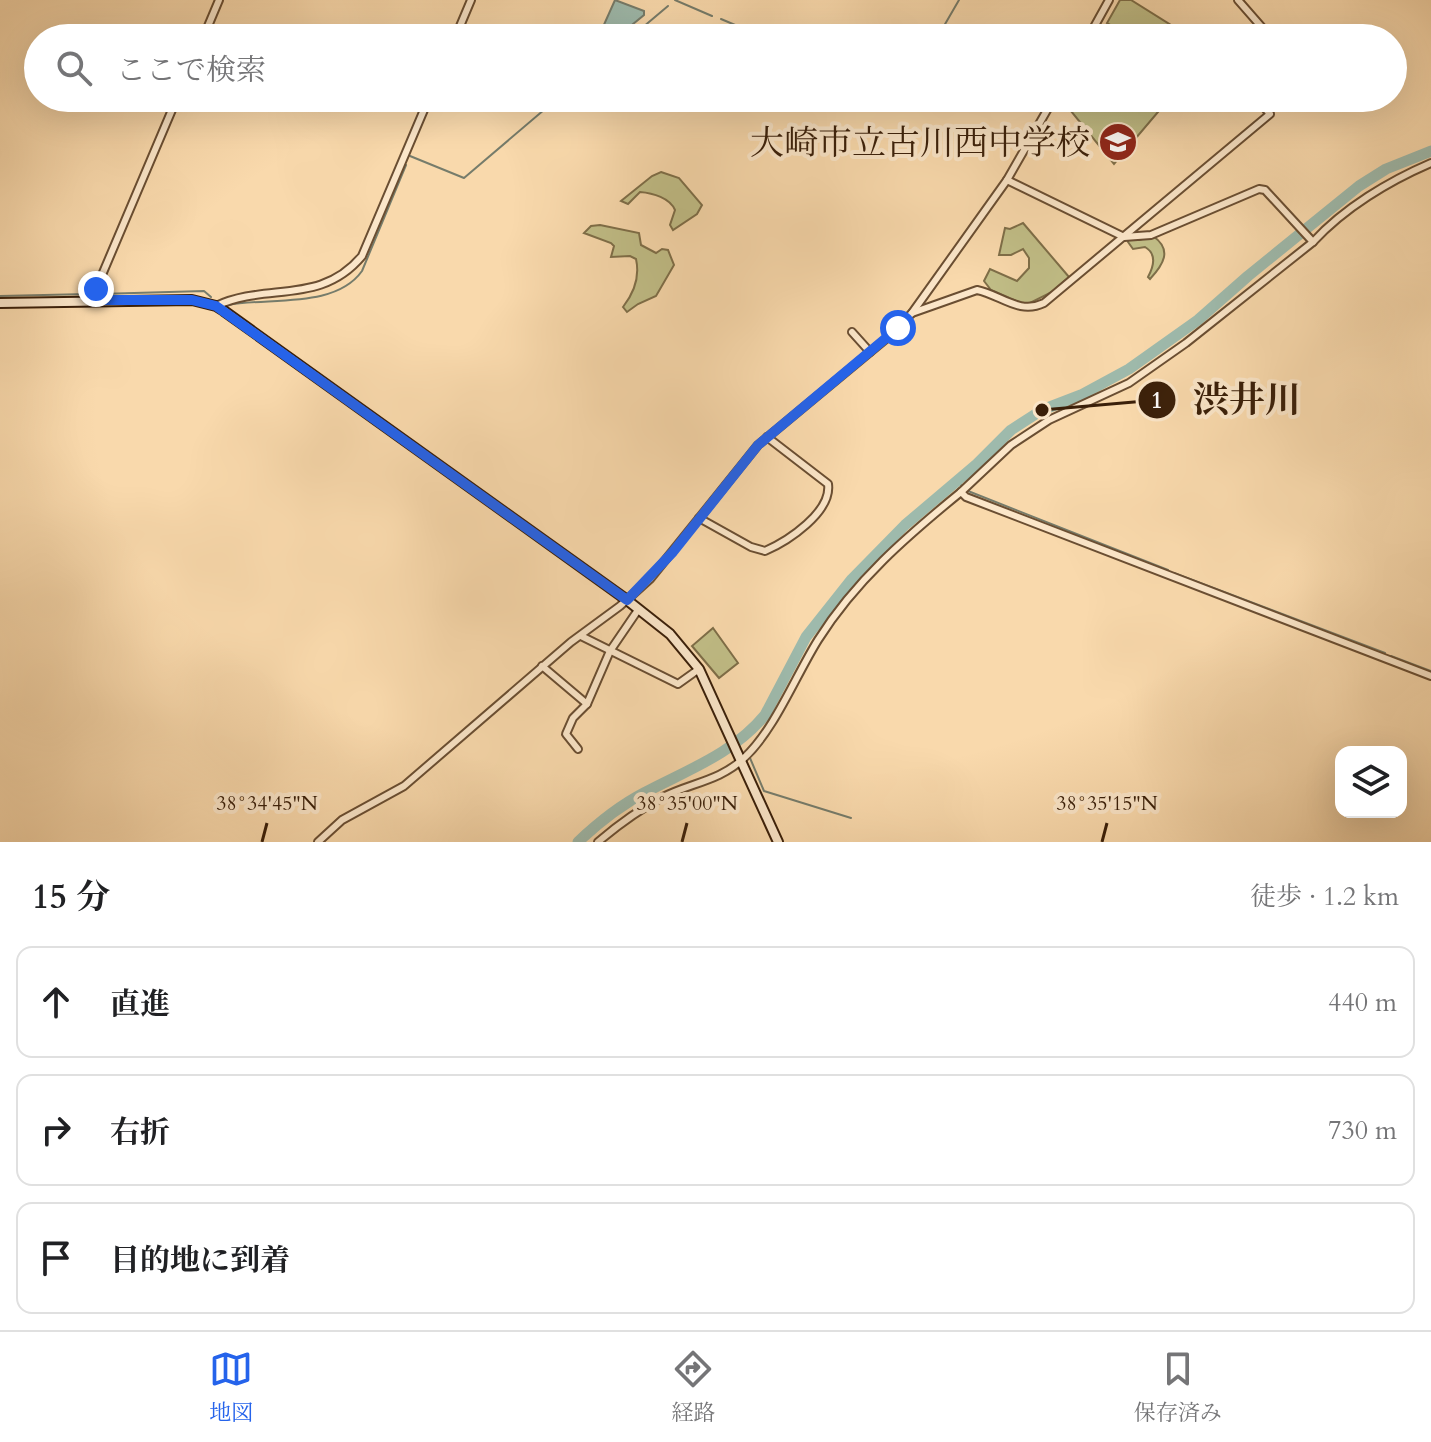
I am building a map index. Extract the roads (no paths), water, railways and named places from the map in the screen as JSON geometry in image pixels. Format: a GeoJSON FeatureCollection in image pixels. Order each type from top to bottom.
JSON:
{"type":"FeatureCollection","features":[{"type":"Feature","properties":{"kind":"street"},"geometry":{"type":"LineString","coordinates":[[209,24],[219,0]]}},
{"type":"Feature","properties":{"kind":"street"},"geometry":{"type":"LineString","coordinates":[[461,24],[471,0]]}},
{"type":"Feature","properties":{"kind":"street"},"geometry":{"type":"LineString","coordinates":[[1096,24],[1109,0]]}},
{"type":"Feature","properties":{"kind":"street"},"geometry":{"type":"LineString","coordinates":[[1238,0],[1259,24]]}},
{"type":"Feature","properties":{"kind":"street"},"geometry":{"type":"LineString","coordinates":[[94,300],[171,112]]}},
{"type":"Feature","properties":{"kind":"street"},"geometry":{"type":"LineString","coordinates":[[216,306],[238,298],[304,289],[331,282],[348,273],[362,256],[423,112]]}},
{"type":"Feature","properties":{"kind":"street"},"geometry":{"type":"LineString","coordinates":[[318,842],[342,820],[404,786],[542,666],[627,600],[673,552],[767,437],[912,313],[1007,180],[1046,112]]}},
{"type":"Feature","properties":{"kind":"street"},"geometry":{"type":"LineString","coordinates":[[912,313],[977,290],[1018,307],[1036,307],[1124,237],[1270,114],[1268,112]]}},
{"type":"Feature","properties":{"kind":"street"},"geometry":{"type":"LineString","coordinates":[[598,842],[662,797],[701,785],[741,759],[761,736],[818,639],[852,592],[887,556],[1011,445],[1049,420],[1129,383],[1186,343],[1328,226],[1378,191],[1431,163]]}},
{"type":"Feature","properties":{"kind":"street"},"geometry":{"type":"LineString","coordinates":[[1007,180],[1124,237],[1151,235],[1259,189],[1269,192],[1311,240]]}},
{"type":"Feature","properties":{"kind":"street"},"geometry":{"type":"LineString","coordinates":[[0,303],[192,300],[216,306],[670,634],[699,669],[778,842]]}},
{"type":"Feature","properties":{"kind":"street"},"geometry":{"type":"LineString","coordinates":[[852,332],[870,352]]}},
{"type":"Feature","properties":{"kind":"street"},"geometry":{"type":"LineString","coordinates":[[699,518],[751,547],[765,551],[815,517],[828,498],[828,484],[767,437]]}},
{"type":"Feature","properties":{"kind":"street"},"geometry":{"type":"LineString","coordinates":[[961,492],[966,497],[1431,676]]}},
{"type":"Feature","properties":{"kind":"street"},"geometry":{"type":"LineString","coordinates":[[578,749],[566,734],[573,718],[587,704],[611,650],[638,610]]}},
{"type":"Feature","properties":{"kind":"street"},"geometry":{"type":"LineString","coordinates":[[581,636],[678,684],[699,669]]}},
{"type":"Feature","properties":{"kind":"street"},"geometry":{"type":"LineString","coordinates":[[542,666],[587,704]]}},
{"type":"Feature","properties":{"kind":"waterway"},"geometry":{"type":"LineString","coordinates":[[675,0],[712,16]]}},
{"type":"Feature","properties":{"kind":"waterway"},"geometry":{"type":"LineString","coordinates":[[945,24],[959,0]]}},
{"type":"Feature","properties":{"kind":"waterway"},"geometry":{"type":"LineString","coordinates":[[647,24],[668,6]]}},
{"type":"Feature","properties":{"kind":"waterway"},"geometry":{"type":"LineString","coordinates":[[721,19],[733,24]]}},
{"type":"Feature","properties":{"kind":"waterway"},"geometry":{"type":"LineString","coordinates":[[410,156],[464,178],[542,112]]}},
{"type":"Feature","properties":{"kind":"waterway"},"geometry":{"type":"LineString","coordinates":[[578,842],[626,803],[709,760],[752,729],[765,715],[806,637],[852,579],[905,525],[977,464],[1011,430],[1042,410],[1081,395],[1129,369],[1198,320],[1359,186],[1386,169],[1431,151]]}},
{"type":"Feature","properties":{"kind":"waterway"},"geometry":{"type":"LineString","coordinates":[[228,305],[319,296],[350,283],[362,271],[406,165]]}},
{"type":"Feature","properties":{"kind":"waterway"},"geometry":{"type":"LineString","coordinates":[[99,294],[204,291],[211,297]]}},
{"type":"Feature","properties":{"kind":"waterway"},"geometry":{"type":"LineString","coordinates":[[0,296],[88,294]]}},
{"type":"Feature","properties":{"kind":"waterway"},"geometry":{"type":"LineString","coordinates":[[957,481],[962,486]]}},
{"type":"Feature","properties":{"kind":"waterway"},"geometry":{"type":"LineString","coordinates":[[968,491],[1168,570]]}},
{"type":"Feature","properties":{"kind":"waterway"},"geometry":{"type":"LineString","coordinates":[[1174,573],[1385,653]]}},
{"type":"Feature","properties":{"kind":"waterway"},"geometry":{"type":"LineString","coordinates":[[1391,656],[1431,671]]}},
{"type":"Feature","properties":{"kind":"waterway"},"geometry":{"type":"LineString","coordinates":[[722,753],[734,751]]}},
{"type":"Feature","properties":{"kind":"waterway"},"geometry":{"type":"LineString","coordinates":[[750,758],[764,791],[851,818]]}},
{"type":"Feature","properties":{"kind":"place","name":"大崎市立古川西中学校"},"geometry":{"type":"Point","coordinates":[1118,142]}},
{"type":"Feature","properties":{"kind":"place","name":"渋井川"},"geometry":{"type":"Point","coordinates":[1042,410]}}]}
